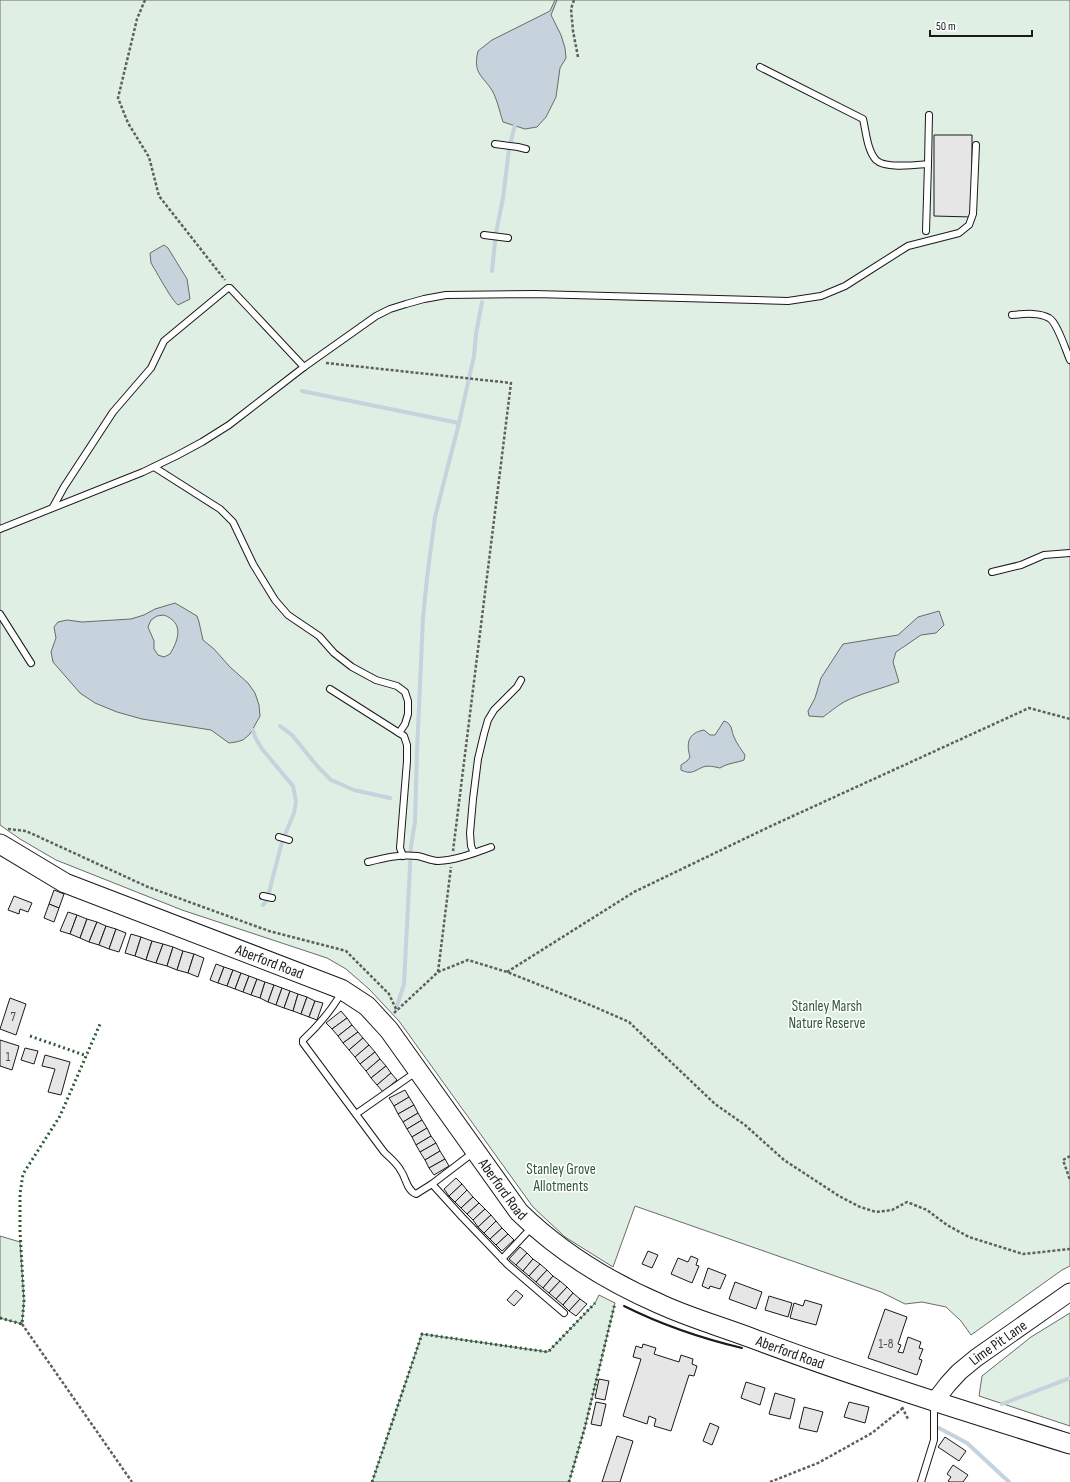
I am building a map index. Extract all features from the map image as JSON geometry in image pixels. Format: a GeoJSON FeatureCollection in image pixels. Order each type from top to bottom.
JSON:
{"type":"FeatureCollection","features":[{"type":"Feature","properties":{"kind":"main road","name":"Aberford Road"},"geometry":{"type":"LineString","coordinates":[[3,836],[65,883],[341,989],[367,1006],[389,1030],[519,1212],[533,1226],[573,1258],[614,1282],[661,1305],[810,1360],[1070,1444]]}},
{"type":"Feature","properties":{"kind":"street","name":"Lime Pit Lane"},"geometry":{"type":"LineString","coordinates":[[928,1399],[948,1384],[959,1372],[976,1358],[1070,1292]]}},
{"type":"Feature","properties":{"kind":"lane"},"geometry":{"type":"LineString","coordinates":[[760,67],[863,119],[871,152],[877,160],[883,164],[912,166],[928,164]]}},
{"type":"Feature","properties":{"kind":"lane"},"geometry":{"type":"LineString","coordinates":[[926,232],[929,115]]}},
{"type":"Feature","properties":{"kind":"lane"},"geometry":{"type":"LineString","coordinates":[[498,145],[526,149]]}},
{"type":"Feature","properties":{"kind":"lane"},"geometry":{"type":"LineString","coordinates":[[0,529],[154,467],[202,442],[229,425],[304,367],[376,316],[390,309],[424,299],[446,295],[536,294],[788,302],[821,296],[844,286],[908,246],[959,233],[969,225],[973,214],[976,145]]}},
{"type":"Feature","properties":{"kind":"lane"},"geometry":{"type":"LineString","coordinates":[[487,236],[506,238]]}},
{"type":"Feature","properties":{"kind":"lane"},"geometry":{"type":"LineString","coordinates":[[53,507],[64,487],[113,412],[151,368],[164,341],[228,288],[230,288],[304,367]]}},
{"type":"Feature","properties":{"kind":"lane"},"geometry":{"type":"LineString","coordinates":[[1012,315],[1035,315],[1050,318],[1070,360]]}},
{"type":"Feature","properties":{"kind":"lane"},"geometry":{"type":"LineString","coordinates":[[154,467],[220,509],[233,522],[253,564],[275,600],[288,615],[319,636],[334,653],[352,667],[376,680],[397,686],[405,692],[408,701],[408,714],[406,724],[399,733]]}},
{"type":"Feature","properties":{"kind":"lane"},"geometry":{"type":"LineString","coordinates":[[992,572],[1021,565],[1044,555],[1070,552]]}},
{"type":"Feature","properties":{"kind":"lane"},"geometry":{"type":"LineString","coordinates":[[0,614],[32,663]]}},
{"type":"Feature","properties":{"kind":"lane"},"geometry":{"type":"LineString","coordinates":[[474,854],[471,846],[470,834],[478,759],[484,734],[488,720],[494,710],[521,680]]}},
{"type":"Feature","properties":{"kind":"lane"},"geometry":{"type":"LineString","coordinates":[[330,689],[404,736],[407,745],[407,761],[400,848],[403,856]]}},
{"type":"Feature","properties":{"kind":"lane"},"geometry":{"type":"LineString","coordinates":[[279,837],[289,840]]}},
{"type":"Feature","properties":{"kind":"lane"},"geometry":{"type":"LineString","coordinates":[[368,862],[403,856],[416,856],[435,861],[452,859],[474,854],[491,847]]}},
{"type":"Feature","properties":{"kind":"lane"},"geometry":{"type":"LineString","coordinates":[[263,896],[272,898]]}},
{"type":"Feature","properties":{"kind":"lane"},"geometry":{"type":"LineString","coordinates":[[339,997],[314,1030],[303,1040],[303,1043],[384,1152],[398,1165],[407,1185],[414,1193],[416,1194],[432,1184],[476,1151]]}},
{"type":"Feature","properties":{"kind":"lane"},"geometry":{"type":"LineString","coordinates":[[356,1114],[418,1071]]}},
{"type":"Feature","properties":{"kind":"lane"},"geometry":{"type":"LineString","coordinates":[[432,1184],[462,1218],[502,1259],[564,1313]]}},
{"type":"Feature","properties":{"kind":"lane"},"geometry":{"type":"LineString","coordinates":[[502,1259],[533,1226]]}},
{"type":"Feature","properties":{"kind":"lane"},"geometry":{"type":"LineString","coordinates":[[922,1482],[934,1440],[928,1399]]}},
{"type":"Feature","properties":{"kind":"path"},"geometry":{"type":"LineString","coordinates":[[145,0],[137,19],[118,98],[128,123],[149,157],[159,196],[225,280]]}},
{"type":"Feature","properties":{"kind":"path"},"geometry":{"type":"LineString","coordinates":[[574,0],[571,9],[573,31],[578,56]]}},
{"type":"Feature","properties":{"kind":"path"},"geometry":{"type":"LineString","coordinates":[[312,362],[511,383],[438,972]]}},
{"type":"Feature","properties":{"kind":"path"},"geometry":{"type":"LineString","coordinates":[[507,972],[634,892],[771,826],[1029,708],[1070,719]]}},
{"type":"Feature","properties":{"kind":"path"},"geometry":{"type":"LineString","coordinates":[[3,836],[26,831],[148,887],[269,931],[346,951],[389,994],[396,1009],[438,972],[468,960],[507,972],[629,1022],[715,1104],[745,1125],[784,1160],[839,1196],[860,1207],[876,1212],[892,1210],[907,1202],[927,1210],[947,1225],[969,1237],[1023,1254],[1070,1249]]}},
{"type":"Feature","properties":{"kind":"path"},"geometry":{"type":"LineString","coordinates":[[1070,1156],[1063,1160],[1070,1180]]}},
{"type":"Feature","properties":{"kind":"path"},"geometry":{"type":"LineString","coordinates":[[22,1324],[132,1482]]}},
{"type":"Feature","properties":{"kind":"path"},"geometry":{"type":"LineString","coordinates":[[770,1482],[818,1463],[872,1433],[905,1406],[928,1399]]}},
{"type":"Feature","properties":{"kind":"green space"},"geometry":{"type":"Polygon","coordinates":[[[0,0],[1070,0],[1070,1266],[1062,1270],[971,1335],[961,1321],[946,1307],[922,1302],[905,1304],[881,1292],[635,1206],[613,1267],[565,1237],[533,1207],[399,1021],[369,989],[346,969],[327,958],[182,910],[56,860],[20,839],[0,825],[0,0]]]}},
{"type":"Feature","properties":{"kind":"green space"},"geometry":{"type":"Polygon","coordinates":[[[0,1236],[20,1242],[24,1301],[22,1324],[0,1318],[0,1236]]]}},
{"type":"Feature","properties":{"kind":"green space"},"geometry":{"type":"Polygon","coordinates":[[[599,1295],[615,1303],[585,1427],[569,1482],[372,1482],[422,1334],[548,1352],[595,1303],[599,1295]]]}},
{"type":"Feature","properties":{"kind":"green space"},"geometry":{"type":"Polygon","coordinates":[[[1070,1313],[1070,1426],[979,1396],[982,1376],[1031,1337],[1070,1313]]]}},
{"type":"Feature","properties":{"kind":"shaded area"},"geometry":{"type":"Polygon","coordinates":[[[555,0],[557,0],[551,15],[561,35],[566,58],[560,68],[556,97],[546,117],[537,127],[525,129],[503,122],[494,94],[478,71],[478,51],[492,40],[550,11],[555,0]]]}},
{"type":"Feature","properties":{"kind":"shaded area"},"geometry":{"type":"Polygon","coordinates":[[[164,245],[168,248],[187,279],[190,299],[178,305],[168,292],[151,263],[150,253],[164,245]]]}},
{"type":"Feature","properties":{"kind":"shaded area"},"geometry":{"type":"Polygon","coordinates":[[[175,603],[197,616],[203,640],[248,683],[255,693],[259,705],[260,716],[250,734],[243,740],[229,743],[211,730],[142,719],[117,712],[95,703],[80,693],[53,662],[51,652],[56,638],[54,627],[58,622],[67,620],[82,622],[131,619],[144,615],[155,609],[175,603]],[[164,615],[157,616],[151,620],[148,627],[154,641],[154,649],[158,655],[164,657],[170,654],[176,643],[178,632],[175,622],[164,615]]]}},
{"type":"Feature","properties":{"kind":"shaded area"},"geometry":{"type":"Polygon","coordinates":[[[939,611],[944,625],[936,633],[921,635],[896,652],[893,662],[899,682],[851,699],[841,704],[823,717],[809,716],[808,711],[815,698],[821,678],[843,644],[898,635],[918,617],[939,611]]]}},
{"type":"Feature","properties":{"kind":"shaded area"},"geometry":{"type":"Polygon","coordinates":[[[724,721],[729,724],[735,740],[745,755],[744,760],[720,768],[705,766],[690,772],[681,770],[681,765],[690,757],[688,743],[691,736],[704,730],[710,735],[715,735],[724,721]]]}},
{"type":"Feature","properties":{"kind":"building"},"geometry":{"type":"Polygon","coordinates":[[[934,135],[972,135],[972,217],[934,216],[934,135]]]}},
{"type":"Feature","properties":{"kind":"building"},"geometry":{"type":"Polygon","coordinates":[[[54,890],[64,894],[59,908],[49,904],[54,890]]]}},
{"type":"Feature","properties":{"kind":"building"},"geometry":{"type":"Polygon","coordinates":[[[14,896],[32,903],[28,912],[20,909],[19,914],[8,910],[14,896]]]}},
{"type":"Feature","properties":{"kind":"building"},"geometry":{"type":"Polygon","coordinates":[[[49,904],[59,908],[54,922],[44,918],[49,904]]]}},
{"type":"Feature","properties":{"kind":"building"},"geometry":{"type":"Polygon","coordinates":[[[68,912],[77,915],[70,934],[60,931],[68,912]]]}},
{"type":"Feature","properties":{"kind":"building"},"geometry":{"type":"Polygon","coordinates":[[[77,915],[87,919],[80,938],[70,934],[77,915]]]}},
{"type":"Feature","properties":{"kind":"building"},"geometry":{"type":"Polygon","coordinates":[[[87,919],[97,922],[89,942],[80,938],[87,919]]]}},
{"type":"Feature","properties":{"kind":"building"},"geometry":{"type":"Polygon","coordinates":[[[97,922],[106,926],[99,945],[89,942],[97,922]]]}},
{"type":"Feature","properties":{"kind":"building"},"geometry":{"type":"Polygon","coordinates":[[[106,926],[116,929],[109,949],[99,945],[106,926]]]}},
{"type":"Feature","properties":{"kind":"building"},"geometry":{"type":"Polygon","coordinates":[[[116,929],[126,933],[119,952],[109,949],[116,929]]]}},
{"type":"Feature","properties":{"kind":"building"},"geometry":{"type":"Polygon","coordinates":[[[131,934],[141,937],[135,956],[125,953],[131,934]]]}},
{"type":"Feature","properties":{"kind":"building"},"geometry":{"type":"Polygon","coordinates":[[[141,937],[152,941],[146,960],[135,956],[141,937]]]}},
{"type":"Feature","properties":{"kind":"building"},"geometry":{"type":"Polygon","coordinates":[[[152,941],[163,944],[156,963],[146,960],[152,941]]]}},
{"type":"Feature","properties":{"kind":"building"},"geometry":{"type":"Polygon","coordinates":[[[163,944],[173,947],[167,966],[156,963],[163,944]]]}},
{"type":"Feature","properties":{"kind":"building"},"geometry":{"type":"Polygon","coordinates":[[[173,947],[183,951],[177,970],[167,966],[173,947]]]}},
{"type":"Feature","properties":{"kind":"building"},"geometry":{"type":"Polygon","coordinates":[[[183,951],[194,954],[188,973],[177,970],[183,951]]]}},
{"type":"Feature","properties":{"kind":"building"},"geometry":{"type":"Polygon","coordinates":[[[194,954],[204,958],[198,977],[188,973],[194,954]]]}},
{"type":"Feature","properties":{"kind":"building"},"geometry":{"type":"Polygon","coordinates":[[[216,964],[224,967],[218,983],[210,980],[216,964]]]}},
{"type":"Feature","properties":{"kind":"building"},"geometry":{"type":"Polygon","coordinates":[[[224,967],[233,970],[227,986],[218,983],[224,967]]]}},
{"type":"Feature","properties":{"kind":"building"},"geometry":{"type":"Polygon","coordinates":[[[233,970],[241,973],[235,989],[227,986],[233,970]]]}},
{"type":"Feature","properties":{"kind":"building"},"geometry":{"type":"Polygon","coordinates":[[[241,973],[249,976],[243,992],[235,989],[241,973]]]}},
{"type":"Feature","properties":{"kind":"building"},"geometry":{"type":"Polygon","coordinates":[[[249,976],[257,979],[251,995],[243,992],[249,976]]]}},
{"type":"Feature","properties":{"kind":"building"},"geometry":{"type":"Polygon","coordinates":[[[257,979],[265,982],[260,998],[251,995],[257,979]]]}},
{"type":"Feature","properties":{"kind":"building"},"geometry":{"type":"Polygon","coordinates":[[[265,982],[274,985],[268,1002],[260,998],[265,982]]]}},
{"type":"Feature","properties":{"kind":"building"},"geometry":{"type":"Polygon","coordinates":[[[274,985],[282,988],[276,1005],[268,1002],[274,985]]]}},
{"type":"Feature","properties":{"kind":"building"},"geometry":{"type":"Polygon","coordinates":[[[282,988],[290,991],[284,1008],[276,1005],[282,988]]]}},
{"type":"Feature","properties":{"kind":"building"},"geometry":{"type":"Polygon","coordinates":[[[290,991],[298,994],[293,1011],[284,1008],[290,991]]]}},
{"type":"Feature","properties":{"kind":"building"},"geometry":{"type":"Polygon","coordinates":[[[298,994],[307,997],[301,1014],[293,1011],[298,994]]]}},
{"type":"Feature","properties":{"kind":"building"},"geometry":{"type":"Polygon","coordinates":[[[307,997],[315,1001],[309,1017],[301,1014],[307,997]]]}},
{"type":"Feature","properties":{"kind":"building"},"geometry":{"type":"Polygon","coordinates":[[[10,998],[26,1004],[16,1035],[0,1029],[10,998]]]}},
{"type":"Feature","properties":{"kind":"building"},"geometry":{"type":"Polygon","coordinates":[[[315,1001],[323,1003],[317,1020],[309,1017],[315,1001]]]}},
{"type":"Feature","properties":{"kind":"building"},"geometry":{"type":"Polygon","coordinates":[[[341,1011],[347,1018],[332,1029],[326,1023],[341,1011]]]}},
{"type":"Feature","properties":{"kind":"building"},"geometry":{"type":"Polygon","coordinates":[[[347,1018],[352,1025],[338,1036],[332,1029],[347,1018]]]}},
{"type":"Feature","properties":{"kind":"building"},"geometry":{"type":"Polygon","coordinates":[[[352,1025],[358,1032],[343,1043],[338,1036],[352,1025]]]}},
{"type":"Feature","properties":{"kind":"building"},"geometry":{"type":"Polygon","coordinates":[[[358,1032],[363,1038],[349,1050],[343,1043],[358,1032]]]}},
{"type":"Feature","properties":{"kind":"building"},"geometry":{"type":"Polygon","coordinates":[[[363,1038],[369,1045],[355,1057],[349,1050],[363,1038]]]}},
{"type":"Feature","properties":{"kind":"building"},"geometry":{"type":"Polygon","coordinates":[[[0,1040],[19,1046],[12,1070],[0,1066],[0,1040]]]}},
{"type":"Feature","properties":{"kind":"building"},"geometry":{"type":"Polygon","coordinates":[[[369,1045],[375,1052],[360,1064],[355,1057],[369,1045]]]}},
{"type":"Feature","properties":{"kind":"building"},"geometry":{"type":"Polygon","coordinates":[[[25,1048],[38,1051],[34,1064],[21,1060],[25,1048]]]}},
{"type":"Feature","properties":{"kind":"building"},"geometry":{"type":"Polygon","coordinates":[[[375,1052],[380,1059],[366,1071],[360,1064],[375,1052]]]}},
{"type":"Feature","properties":{"kind":"building"},"geometry":{"type":"Polygon","coordinates":[[[45,1055],[70,1062],[61,1095],[48,1092],[55,1069],[42,1066],[45,1055]]]}},
{"type":"Feature","properties":{"kind":"building"},"geometry":{"type":"Polygon","coordinates":[[[380,1059],[386,1066],[371,1078],[366,1071],[380,1059]]]}},
{"type":"Feature","properties":{"kind":"building"},"geometry":{"type":"Polygon","coordinates":[[[386,1066],[391,1073],[377,1085],[371,1078],[386,1066]]]}},
{"type":"Feature","properties":{"kind":"building"},"geometry":{"type":"Polygon","coordinates":[[[391,1073],[397,1080],[383,1092],[377,1085],[391,1073]]]}},
{"type":"Feature","properties":{"kind":"building"},"geometry":{"type":"Polygon","coordinates":[[[405,1090],[409,1097],[394,1106],[389,1098],[405,1090]]]}},
{"type":"Feature","properties":{"kind":"building"},"geometry":{"type":"Polygon","coordinates":[[[409,1097],[414,1105],[398,1114],[394,1106],[409,1097]]]}},
{"type":"Feature","properties":{"kind":"building"},"geometry":{"type":"Polygon","coordinates":[[[414,1105],[418,1113],[403,1122],[398,1114],[414,1105]]]}},
{"type":"Feature","properties":{"kind":"building"},"geometry":{"type":"Polygon","coordinates":[[[418,1113],[422,1120],[407,1129],[403,1122],[418,1113]]]}},
{"type":"Feature","properties":{"kind":"building"},"geometry":{"type":"Polygon","coordinates":[[[422,1120],[427,1128],[412,1137],[407,1129],[422,1120]]]}},
{"type":"Feature","properties":{"kind":"building"},"geometry":{"type":"Polygon","coordinates":[[[427,1128],[431,1136],[416,1145],[412,1137],[427,1128]]]}},
{"type":"Feature","properties":{"kind":"building"},"geometry":{"type":"Polygon","coordinates":[[[431,1136],[436,1143],[420,1152],[416,1145],[431,1136]]]}},
{"type":"Feature","properties":{"kind":"building"},"geometry":{"type":"Polygon","coordinates":[[[436,1143],[440,1151],[425,1160],[420,1152],[436,1143]]]}},
{"type":"Feature","properties":{"kind":"building"},"geometry":{"type":"Polygon","coordinates":[[[440,1151],[445,1159],[429,1168],[425,1160],[440,1151]]]}},
{"type":"Feature","properties":{"kind":"building"},"geometry":{"type":"Polygon","coordinates":[[[445,1159],[449,1166],[434,1175],[429,1168],[445,1159]]]}},
{"type":"Feature","properties":{"kind":"building"},"geometry":{"type":"Polygon","coordinates":[[[456,1178],[462,1184],[449,1196],[444,1189],[456,1178]]]}},
{"type":"Feature","properties":{"kind":"building"},"geometry":{"type":"Polygon","coordinates":[[[462,1184],[467,1190],[455,1202],[449,1196],[462,1184]]]}},
{"type":"Feature","properties":{"kind":"building"},"geometry":{"type":"Polygon","coordinates":[[[467,1190],[473,1197],[461,1208],[455,1202],[467,1190]]]}},
{"type":"Feature","properties":{"kind":"building"},"geometry":{"type":"Polygon","coordinates":[[[473,1197],[479,1203],[467,1214],[461,1208],[473,1197]]]}},
{"type":"Feature","properties":{"kind":"building"},"geometry":{"type":"Polygon","coordinates":[[[479,1203],[485,1209],[473,1220],[467,1214],[479,1203]]]}},
{"type":"Feature","properties":{"kind":"building"},"geometry":{"type":"Polygon","coordinates":[[[485,1209],[491,1215],[478,1227],[473,1220],[485,1209]]]}},
{"type":"Feature","properties":{"kind":"building"},"geometry":{"type":"Polygon","coordinates":[[[491,1215],[496,1221],[484,1233],[478,1227],[491,1215]]]}},
{"type":"Feature","properties":{"kind":"building"},"geometry":{"type":"Polygon","coordinates":[[[496,1221],[502,1228],[490,1239],[484,1233],[496,1221]]]}},
{"type":"Feature","properties":{"kind":"building"},"geometry":{"type":"Polygon","coordinates":[[[502,1228],[508,1234],[496,1245],[490,1239],[502,1228]]]}},
{"type":"Feature","properties":{"kind":"building"},"geometry":{"type":"Polygon","coordinates":[[[508,1234],[514,1240],[502,1251],[496,1245],[508,1234]]]}},
{"type":"Feature","properties":{"kind":"building"},"geometry":{"type":"Polygon","coordinates":[[[520,1247],[527,1253],[516,1265],[509,1259],[520,1247]]]}},
{"type":"Feature","properties":{"kind":"building"},"geometry":{"type":"Polygon","coordinates":[[[648,1251],[658,1255],[652,1268],[642,1264],[648,1251]]]}},
{"type":"Feature","properties":{"kind":"building"},"geometry":{"type":"Polygon","coordinates":[[[527,1253],[533,1259],[523,1271],[516,1265],[527,1253]]]}},
{"type":"Feature","properties":{"kind":"building"},"geometry":{"type":"Polygon","coordinates":[[[691,1256],[698,1259],[696,1265],[699,1266],[692,1283],[671,1274],[678,1258],[688,1262],[691,1256]]]}},
{"type":"Feature","properties":{"kind":"building"},"geometry":{"type":"Polygon","coordinates":[[[533,1259],[540,1264],[529,1276],[523,1271],[533,1259]]]}},
{"type":"Feature","properties":{"kind":"building"},"geometry":{"type":"Polygon","coordinates":[[[540,1264],[547,1270],[536,1282],[529,1276],[540,1264]]]}},
{"type":"Feature","properties":{"kind":"building"},"geometry":{"type":"Polygon","coordinates":[[[708,1268],[726,1275],[720,1289],[710,1286],[709,1289],[702,1286],[708,1268]]]}},
{"type":"Feature","properties":{"kind":"building"},"geometry":{"type":"Polygon","coordinates":[[[547,1270],[553,1276],[543,1288],[536,1282],[547,1270]]]}},
{"type":"Feature","properties":{"kind":"building"},"geometry":{"type":"Polygon","coordinates":[[[553,1276],[560,1281],[549,1293],[543,1288],[553,1276]]]}},
{"type":"Feature","properties":{"kind":"building"},"geometry":{"type":"Polygon","coordinates":[[[560,1281],[567,1287],[556,1299],[549,1293],[560,1281]]]}},
{"type":"Feature","properties":{"kind":"building"},"geometry":{"type":"Polygon","coordinates":[[[735,1282],[762,1292],[756,1309],[729,1299],[735,1282]]]}},
{"type":"Feature","properties":{"kind":"building"},"geometry":{"type":"Polygon","coordinates":[[[567,1287],[573,1293],[563,1305],[556,1299],[567,1287]]]}},
{"type":"Feature","properties":{"kind":"building"},"geometry":{"type":"Polygon","coordinates":[[[516,1290],[523,1296],[514,1306],[507,1300],[516,1290]]]}},
{"type":"Feature","properties":{"kind":"building"},"geometry":{"type":"Polygon","coordinates":[[[573,1293],[580,1299],[569,1311],[563,1305],[573,1293]]]}},
{"type":"Feature","properties":{"kind":"building"},"geometry":{"type":"Polygon","coordinates":[[[769,1296],[792,1303],[788,1317],[765,1310],[769,1296]]]}},
{"type":"Feature","properties":{"kind":"building"},"geometry":{"type":"Polygon","coordinates":[[[580,1299],[587,1304],[576,1316],[569,1311],[580,1299]]]}},
{"type":"Feature","properties":{"kind":"building"},"geometry":{"type":"Polygon","coordinates":[[[805,1300],[822,1305],[816,1325],[790,1318],[794,1303],[803,1306],[805,1300]]]}},
{"type":"Feature","properties":{"kind":"building"},"geometry":{"type":"Polygon","coordinates":[[[885,1309],[907,1317],[898,1344],[901,1345],[898,1352],[903,1353],[908,1337],[921,1342],[919,1348],[923,1349],[919,1359],[922,1360],[917,1375],[868,1358],[885,1309]]]}},
{"type":"Feature","properties":{"kind":"building"},"geometry":{"type":"Polygon","coordinates":[[[643,1344],[656,1348],[654,1354],[679,1362],[681,1355],[693,1359],[692,1364],[697,1366],[694,1376],[689,1375],[671,1431],[654,1426],[656,1419],[649,1416],[647,1424],[623,1416],[641,1359],[633,1357],[636,1346],[642,1348],[643,1344]]]}},
{"type":"Feature","properties":{"kind":"building"},"geometry":{"type":"Polygon","coordinates":[[[599,1379],[609,1381],[605,1400],[595,1398],[599,1379]]]}},
{"type":"Feature","properties":{"kind":"building"},"geometry":{"type":"Polygon","coordinates":[[[746,1382],[765,1388],[760,1405],[741,1398],[746,1382]]]}},
{"type":"Feature","properties":{"kind":"building"},"geometry":{"type":"Polygon","coordinates":[[[775,1393],[795,1399],[790,1419],[769,1414],[775,1393]]]}},
{"type":"Feature","properties":{"kind":"building"},"geometry":{"type":"Polygon","coordinates":[[[596,1402],[606,1404],[601,1426],[591,1424],[596,1402]]]}},
{"type":"Feature","properties":{"kind":"building"},"geometry":{"type":"Polygon","coordinates":[[[849,1402],[869,1407],[865,1423],[844,1417],[849,1402]]]}},
{"type":"Feature","properties":{"kind":"building"},"geometry":{"type":"Polygon","coordinates":[[[804,1407],[823,1412],[817,1432],[799,1428],[804,1407]]]}},
{"type":"Feature","properties":{"kind":"building"},"geometry":{"type":"Polygon","coordinates":[[[710,1423],[719,1427],[712,1445],[703,1441],[710,1423]]]}},
{"type":"Feature","properties":{"kind":"building"},"geometry":{"type":"Polygon","coordinates":[[[617,1436],[633,1441],[620,1482],[602,1482],[617,1436]]]}},
{"type":"Feature","properties":{"kind":"building"},"geometry":{"type":"Polygon","coordinates":[[[945,1437],[966,1451],[959,1461],[938,1447],[945,1437]]]}},
{"type":"Feature","properties":{"kind":"building"},"geometry":{"type":"Polygon","coordinates":[[[953,1465],[968,1475],[963,1482],[948,1481],[951,1477],[947,1474],[953,1465]]]}},
{"type":"Feature","properties":{"kind":"waterway"},"geometry":{"type":"LineString","coordinates":[[492,271],[496,233],[503,198],[509,149],[515,125]]}},
{"type":"Feature","properties":{"kind":"waterway"},"geometry":{"type":"LineString","coordinates":[[396,1009],[404,984],[411,846],[415,822],[423,618],[427,578],[435,517],[474,356],[476,334],[482,302]]}},
{"type":"Feature","properties":{"kind":"waterway"},"geometry":{"type":"LineString","coordinates":[[302,391],[459,423]]}},
{"type":"Feature","properties":{"kind":"waterway"},"geometry":{"type":"LineString","coordinates":[[280,726],[292,735],[318,767],[331,780],[354,790],[390,798]]}},
{"type":"Feature","properties":{"kind":"waterway"},"geometry":{"type":"LineString","coordinates":[[253,730],[262,749],[293,786],[296,802],[294,813],[282,842],[267,900],[263,905]]}},
{"type":"Feature","properties":{"kind":"waterway"},"geometry":{"type":"LineString","coordinates":[[1002,1404],[1070,1378]]}},
{"type":"Feature","properties":{"kind":"waterway"},"geometry":{"type":"LineString","coordinates":[[939,1428],[967,1443],[1009,1482]]}},
{"type":"Feature","properties":{"kind":"hedge"},"geometry":{"type":"LineString","coordinates":[[0,1318],[22,1324],[24,1301],[20,1231],[20,1194],[23,1174],[60,1116],[100,1024]]}},
{"type":"Feature","properties":{"kind":"hedge"},"geometry":{"type":"LineString","coordinates":[[30,1036],[87,1056]]}},
{"type":"Feature","properties":{"kind":"hedge"},"geometry":{"type":"LineString","coordinates":[[372,1482],[422,1334],[548,1352],[595,1303]]}},
{"type":"Feature","properties":{"kind":"hedge"},"geometry":{"type":"LineString","coordinates":[[569,1482],[585,1427],[615,1303]]}},
{"type":"Feature","properties":{"kind":"wall"},"geometry":{"type":"LineString","coordinates":[[624,1306],[682,1330],[711,1340],[742,1348]]}},
{"type":"Feature","properties":{"kind":"park label","name":"Stanley Marsh Nature Reserve"},"geometry":{"type":"Point","coordinates":[827,1014]}},
{"type":"Feature","properties":{"kind":"park label","name":"Stanley Grove Allotments"},"geometry":{"type":"Point","coordinates":[561,1178]}}]}
